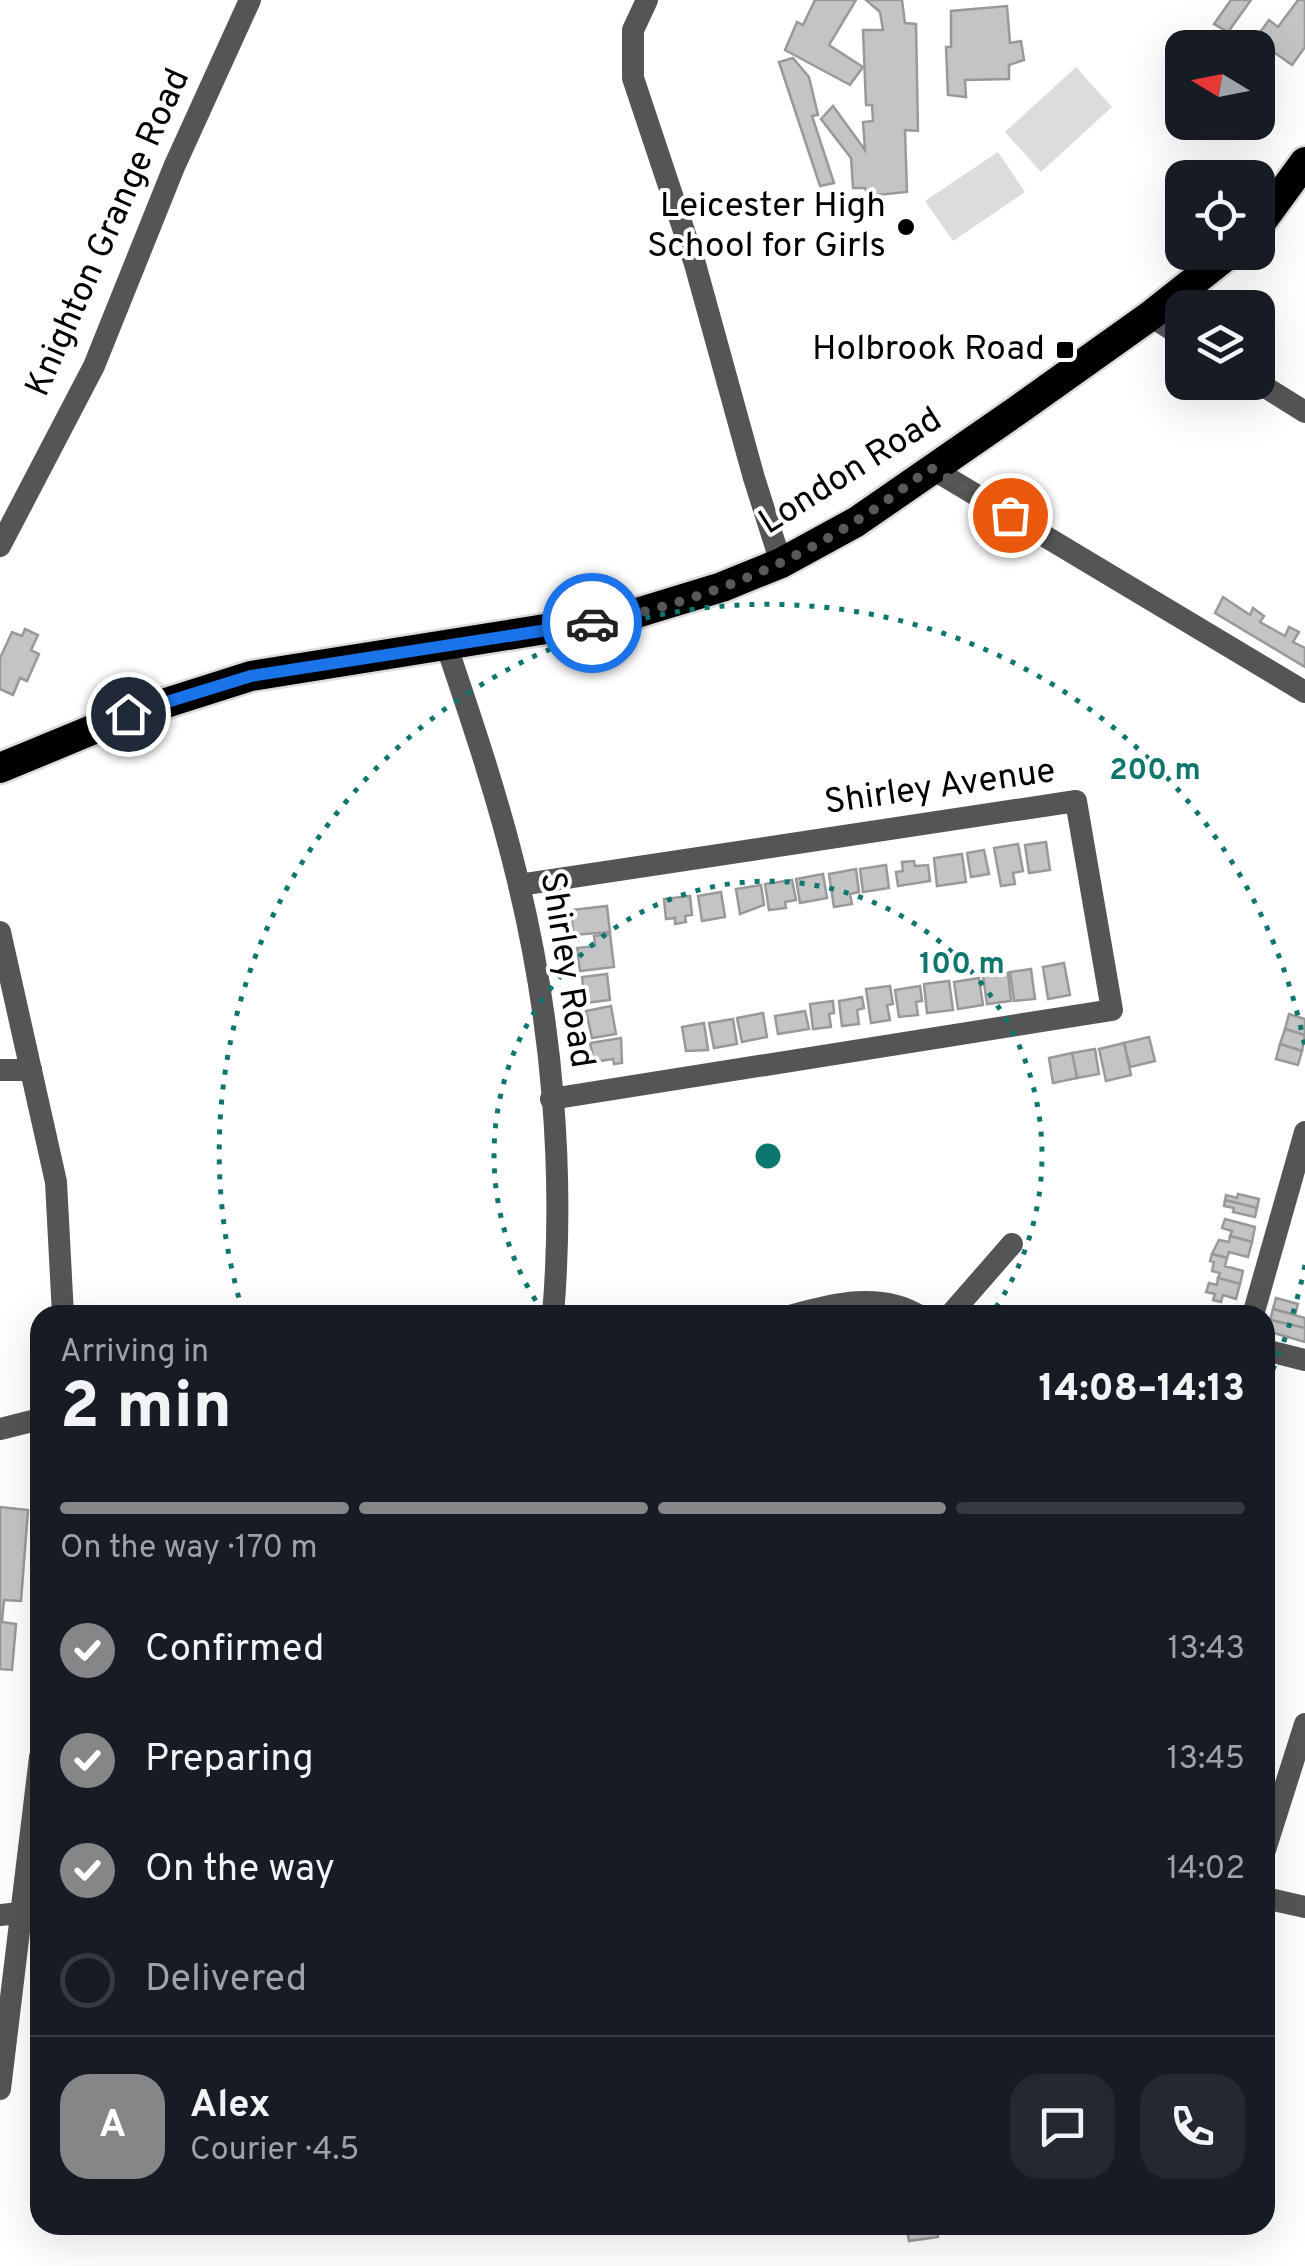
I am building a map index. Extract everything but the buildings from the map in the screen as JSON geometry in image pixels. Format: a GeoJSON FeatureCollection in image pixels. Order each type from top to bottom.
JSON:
{"type":"FeatureCollection","features":[{"type":"Feature","properties":{"kind":"highway"},"geometry":{"type":"LineString","coordinates":[[1275,203],[1305,162]]}},
{"type":"Feature","properties":{"kind":"highway","name":"London Road"},"geometry":{"type":"LineString","coordinates":[[0,768],[128,714],[251,676],[627,616],[722,587],[781,563],[856,522],[1150,316],[1208,270]]}},
{"type":"Feature","properties":{"kind":"street","name":"Knighton Grange Road"},"geometry":{"type":"LineString","coordinates":[[0,546],[94,366],[174,167],[250,0]]}},
{"type":"Feature","properties":{"kind":"street"},"geometry":{"type":"LineString","coordinates":[[646,0],[632,30],[632,78],[695,264],[781,563]]}},
{"type":"Feature","properties":{"kind":"street"},"geometry":{"type":"LineString","coordinates":[[1150,316],[1165,325]]}},
{"type":"Feature","properties":{"kind":"street"},"geometry":{"type":"LineString","coordinates":[[1275,393],[1305,412]]}},
{"type":"Feature","properties":{"kind":"street"},"geometry":{"type":"LineString","coordinates":[[931,468],[1305,692]]}},
{"type":"Feature","properties":{"kind":"street","name":"Shirley Road"},"geometry":{"type":"LineString","coordinates":[[447,647],[482,751],[519,885],[540,990],[552,1099],[557,1237],[554,1305]]}},
{"type":"Feature","properties":{"kind":"street","name":"Shirley Avenue"},"geometry":{"type":"LineString","coordinates":[[519,885],[1076,801],[1112,1010],[552,1099]]}},
{"type":"Feature","properties":{"kind":"street"},"geometry":{"type":"LineString","coordinates":[[0,932],[56,1182],[63,1305]]}},
{"type":"Feature","properties":{"kind":"street"},"geometry":{"type":"LineString","coordinates":[[0,1070],[31,1070]]}},
{"type":"Feature","properties":{"kind":"street"},"geometry":{"type":"LineString","coordinates":[[1256,1305],[1305,1132]]}},
{"type":"Feature","properties":{"kind":"street"},"geometry":{"type":"LineString","coordinates":[[959,1305],[1012,1244]]}},
{"type":"Feature","properties":{"kind":"street"},"geometry":{"type":"LineString","coordinates":[[829,1305],[889,1305]]}},
{"type":"Feature","properties":{"kind":"street"},"geometry":{"type":"LineString","coordinates":[[1275,1352],[1305,1360]]}},
{"type":"Feature","properties":{"kind":"street"},"geometry":{"type":"LineString","coordinates":[[0,1429],[30,1422]]}},
{"type":"Feature","properties":{"kind":"street"},"geometry":{"type":"LineString","coordinates":[[1275,1818],[1305,1724]]}},
{"type":"Feature","properties":{"kind":"street"},"geometry":{"type":"LineString","coordinates":[[0,2089],[30,1839]]}},
{"type":"Feature","properties":{"kind":"street"},"geometry":{"type":"LineString","coordinates":[[1275,1900],[1305,1907]]}},
{"type":"Feature","properties":{"kind":"shaded area"},"geometry":{"type":"Polygon","coordinates":[[[1076,67],[1112,107],[1041,172],[1005,132],[1076,67]]]}},
{"type":"Feature","properties":{"kind":"shaded area"},"geometry":{"type":"Polygon","coordinates":[[[998,152],[1025,192],[953,241],[925,201],[998,152]]]}},
{"type":"Feature","properties":{"kind":"way so far"},"geometry":{"type":"LineString","coordinates":[[592,623],[657,608],[781,563],[856,522],[931,468],[1010,515]]}},
{"type":"Feature","properties":{"kind":"place","name":"Leicester High School for Girls"},"geometry":{"type":"Point","coordinates":[906,227]}},
{"type":"Feature","properties":{"kind":"place","name":"Holbrook Road"},"geometry":{"type":"Point","coordinates":[1065,350]}},
{"type":"Feature","properties":{"kind":"route"},"geometry":{"type":"LineString","coordinates":[[128,714],[217,685],[288,668],[592,623]]}}]}
